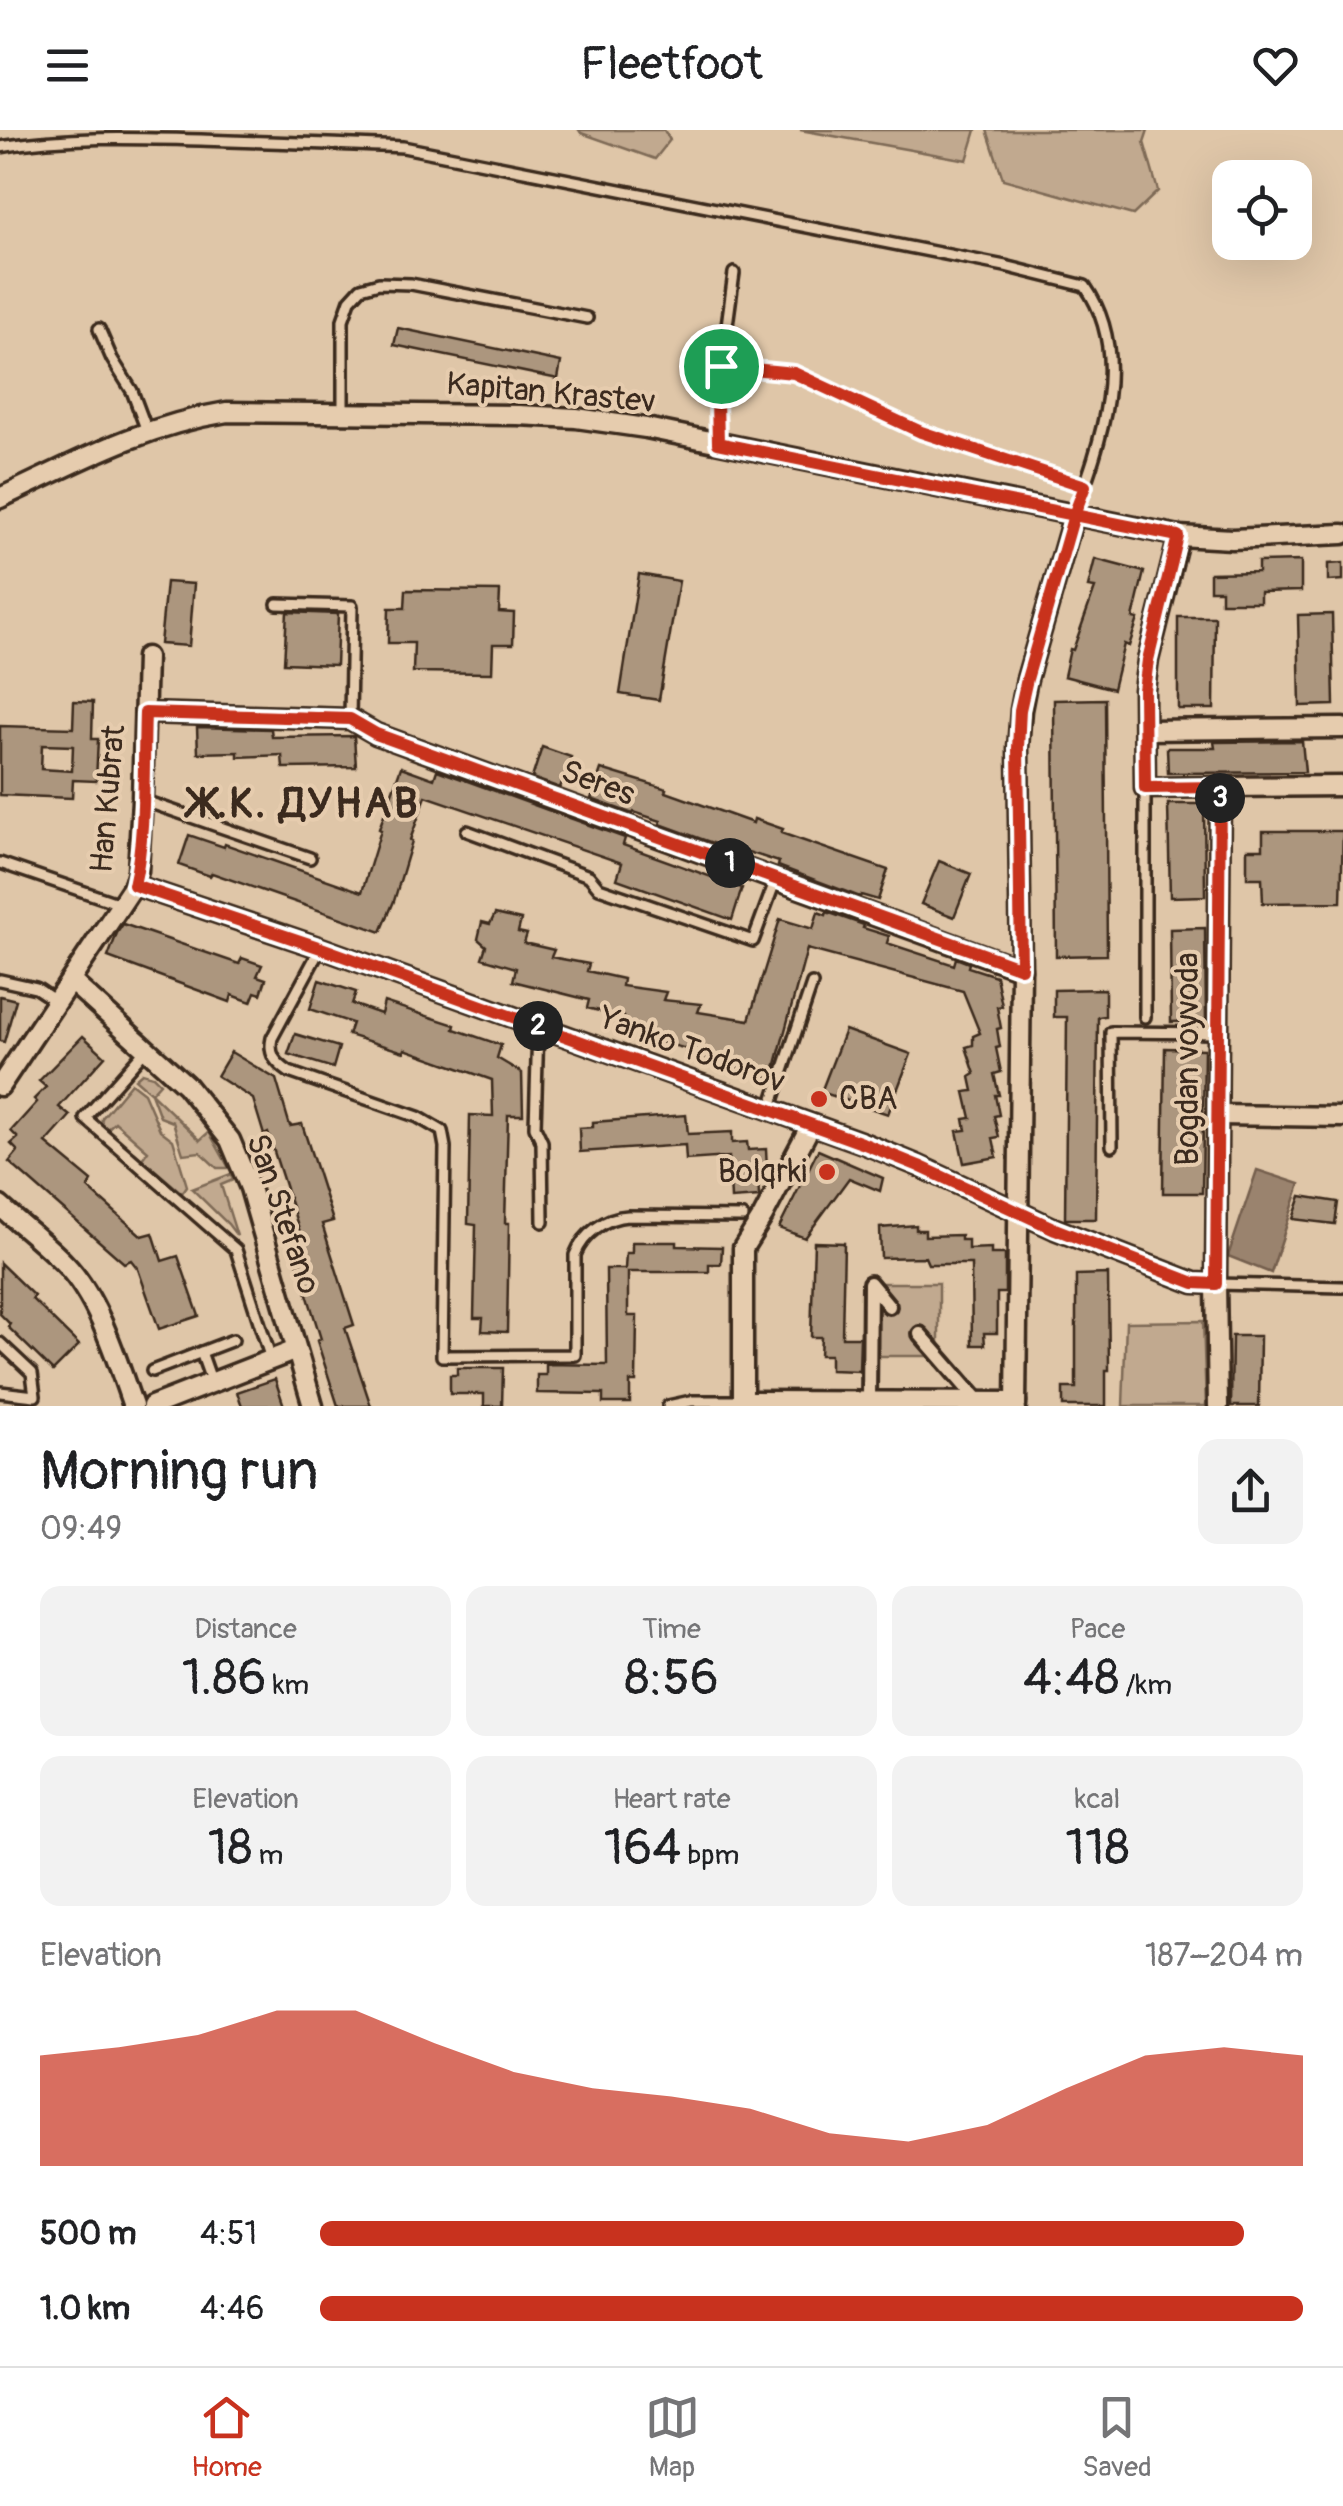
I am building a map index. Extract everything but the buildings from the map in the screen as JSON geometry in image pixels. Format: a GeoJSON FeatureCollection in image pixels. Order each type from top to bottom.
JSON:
{"type":"FeatureCollection","features":[{"type":"Feature","properties":{"kind":"street","name":"Kapitan Krastev"},"geometry":{"type":"LineString","coordinates":[[0,498],[147,431],[227,412],[518,415],[646,428],[1178,536],[1232,539],[1343,534]]}},
{"type":"Feature","properties":{"kind":"street"},"geometry":{"type":"LineString","coordinates":[[811,1125],[743,1248],[744,1403],[869,1400],[1016,1404],[1020,710],[1074,515]]}},
{"type":"Feature","properties":{"kind":"street"},"geometry":{"type":"LineString","coordinates":[[1178,536],[1144,690],[1145,788],[1343,786]]}},
{"type":"Feature","properties":{"kind":"street","name":"Han Kubrat"},"geometry":{"type":"LineString","coordinates":[[0,1086],[134,885],[142,800],[146,657]]}},
{"type":"Feature","properties":{"kind":"street","name":"Seres"},"geometry":{"type":"LineString","coordinates":[[145,713],[350,719],[376,734],[1021,968]]}},
{"type":"Feature","properties":{"kind":"street"},"geometry":{"type":"LineString","coordinates":[[1145,730],[1343,728]]}},
{"type":"Feature","properties":{"kind":"street","name":"Bogdan voyvoda"},"geometry":{"type":"LineString","coordinates":[[1218,1406],[1220,787]]}},
{"type":"Feature","properties":{"kind":"street","name":"Yanko Todorov"},"geometry":{"type":"LineString","coordinates":[[134,885],[321,948],[811,1125],[919,1166],[1018,1212],[1194,1283],[1216,1284]]}},
{"type":"Feature","properties":{"kind":"street","name":"San Stefano"},"geometry":{"type":"LineString","coordinates":[[72,981],[186,1085],[230,1140],[240,1161],[313,1406]]}},
{"type":"Feature","properties":{"kind":"street"},"geometry":{"type":"LineString","coordinates":[[1219,1115],[1343,1117]]}},
{"type":"Feature","properties":{"kind":"street"},"geometry":{"type":"LineString","coordinates":[[0,1206],[67,1266],[83,1287],[112,1348],[133,1406]]}},
{"type":"Feature","properties":{"kind":"street"},"geometry":{"type":"LineString","coordinates":[[869,1400],[870,1283],[889,1306]]}},
{"type":"Feature","properties":{"kind":"street"},"geometry":{"type":"LineString","coordinates":[[920,1334],[978,1402]]}},
{"type":"Feature","properties":{"kind":"street"},"geometry":{"type":"LineString","coordinates":[[152,1406],[296,1350]]}},
{"type":"Feature","properties":{"kind":"lane"},"geometry":{"type":"LineString","coordinates":[[0,147],[83,138],[403,147],[1005,266],[1085,286],[1104,320],[1110,390],[1097,446],[1074,515]]}},
{"type":"Feature","properties":{"kind":"lane"},"geometry":{"type":"LineString","coordinates":[[718,443],[717,400],[734,274]]}},
{"type":"Feature","properties":{"kind":"lane"},"geometry":{"type":"LineString","coordinates":[[343,412],[343,320],[350,300],[362,288],[379,283],[410,284],[587,318]]}},
{"type":"Feature","properties":{"kind":"lane"},"geometry":{"type":"LineString","coordinates":[[99,329],[132,391],[147,431]]}},
{"type":"Feature","properties":{"kind":"lane"},"geometry":{"type":"LineString","coordinates":[[721,366],[794,373],[921,432],[1085,486]]}},
{"type":"Feature","properties":{"kind":"lane"},"geometry":{"type":"LineString","coordinates":[[277,604],[352,606],[350,719]]}},
{"type":"Feature","properties":{"kind":"lane"},"geometry":{"type":"LineString","coordinates":[[1145,788],[1145,1017]]}},
{"type":"Feature","properties":{"kind":"lane"},"geometry":{"type":"LineString","coordinates":[[142,800],[310,858]]}},
{"type":"Feature","properties":{"kind":"lane"},"geometry":{"type":"LineString","coordinates":[[467,831],[589,876],[598,888],[753,941],[776,880]]}},
{"type":"Feature","properties":{"kind":"lane"},"geometry":{"type":"LineString","coordinates":[[0,862],[122,905]]}},
{"type":"Feature","properties":{"kind":"lane"},"geometry":{"type":"LineString","coordinates":[[321,948],[272,1038],[271,1056],[289,1072],[418,1117],[442,1131],[442,1356],[575,1355],[574,1255],[578,1246],[605,1221],[628,1216],[762,1216]]}},
{"type":"Feature","properties":{"kind":"lane"},"geometry":{"type":"LineString","coordinates":[[0,980],[36,988],[56,1002]]}},
{"type":"Feature","properties":{"kind":"lane"},"geometry":{"type":"LineString","coordinates":[[770,1110],[812,984]]}},
{"type":"Feature","properties":{"kind":"lane"},"geometry":{"type":"LineString","coordinates":[[538,1026],[535,1127],[542,1142],[543,1222]]}},
{"type":"Feature","properties":{"kind":"lane"},"geometry":{"type":"LineString","coordinates":[[1112,1146],[1112,1032],[1219,1033]]}},
{"type":"Feature","properties":{"kind":"lane"},"geometry":{"type":"LineString","coordinates":[[146,1048],[85,1118],[236,1250],[272,1360]]}},
{"type":"Feature","properties":{"kind":"lane"},"geometry":{"type":"LineString","coordinates":[[743,1216],[743,1248]]}},
{"type":"Feature","properties":{"kind":"lane","name":"Yanko Todorov"},"geometry":{"type":"LineString","coordinates":[[1216,1284],[1343,1287]]}},
{"type":"Feature","properties":{"kind":"lane"},"geometry":{"type":"LineString","coordinates":[[152,1371],[234,1340]]}},
{"type":"Feature","properties":{"kind":"lane"},"geometry":{"type":"LineString","coordinates":[[0,1343],[32,1373],[35,1396],[0,1392]]}},
{"type":"Feature","properties":{"kind":"lane"},"geometry":{"type":"LineString","coordinates":[[201,1352],[212,1383]]}},
{"type":"Feature","properties":{"kind":"lane"},"geometry":{"type":"LineString","coordinates":[[668,1406],[690,1401],[744,1403]]}},
{"type":"Feature","properties":{"kind":"shaded area"},"geometry":{"type":"Polygon","coordinates":[[[579,130],[664,130],[670,140],[655,159],[579,130]]]}},
{"type":"Feature","properties":{"kind":"shaded area"},"geometry":{"type":"Polygon","coordinates":[[[800,130],[976,130],[967,160],[800,130]]]}},
{"type":"Feature","properties":{"kind":"shaded area"},"geometry":{"type":"Polygon","coordinates":[[[987,130],[1148,130],[1144,142],[1158,191],[1133,215],[1003,179],[987,130]]]}},
{"type":"Feature","properties":{"kind":"shaded area"},"geometry":{"type":"Polygon","coordinates":[[[142,1073],[160,1083],[151,1093],[135,1079],[142,1073]]]}},
{"type":"Feature","properties":{"kind":"shaded area"},"geometry":{"type":"Polygon","coordinates":[[[131,1083],[144,1093],[160,1130],[173,1140],[187,1186],[182,1193],[142,1159],[148,1151],[115,1122],[105,1131],[101,1125],[102,1118],[131,1083]]]}},
{"type":"Feature","properties":{"kind":"shaded area"},"geometry":{"type":"Polygon","coordinates":[[[151,1093],[200,1140],[209,1132],[229,1168],[217,1168],[200,1152],[183,1154],[173,1122],[160,1117],[151,1093]]]}},
{"type":"Feature","properties":{"kind":"shaded area"},"geometry":{"type":"Polygon","coordinates":[[[1257,1170],[1300,1184],[1271,1273],[1228,1256],[1257,1170]]]}},
{"type":"Feature","properties":{"kind":"shaded area"},"geometry":{"type":"Polygon","coordinates":[[[231,1174],[233,1180],[221,1185],[237,1236],[192,1189],[231,1174]]]}},
{"type":"Feature","properties":{"kind":"shaded area"},"geometry":{"type":"Polygon","coordinates":[[[870,1283],[939,1283],[939,1356],[870,1356],[870,1283]]]}},
{"type":"Feature","properties":{"kind":"shaded area"},"geometry":{"type":"Polygon","coordinates":[[[1203,1321],[1206,1406],[1123,1406],[1126,1322],[1203,1321]]]}},
{"type":"Feature","properties":{"kind":"place","name":"CBA"},"geometry":{"type":"Point","coordinates":[819,1099]}},
{"type":"Feature","properties":{"kind":"place","name":"Bolqrki"},"geometry":{"type":"Point","coordinates":[827,1172]}},
{"type":"Feature","properties":{"kind":"district","name":"Ж.К. ДУНАВ"},"geometry":{"type":"Point","coordinates":[305,804]}},
{"type":"Feature","properties":{"kind":"route"},"geometry":{"type":"LineString","coordinates":[[721,366],[718,443],[1074,515],[1020,710],[1021,968],[376,734],[350,719],[145,713],[138,871],[134,885],[321,948],[862,1143],[1055,1229],[1194,1283],[1216,1284],[1220,787],[1145,788],[1144,690],[1178,536],[1074,515],[1085,486],[921,432],[794,373],[721,366]]}}]}
